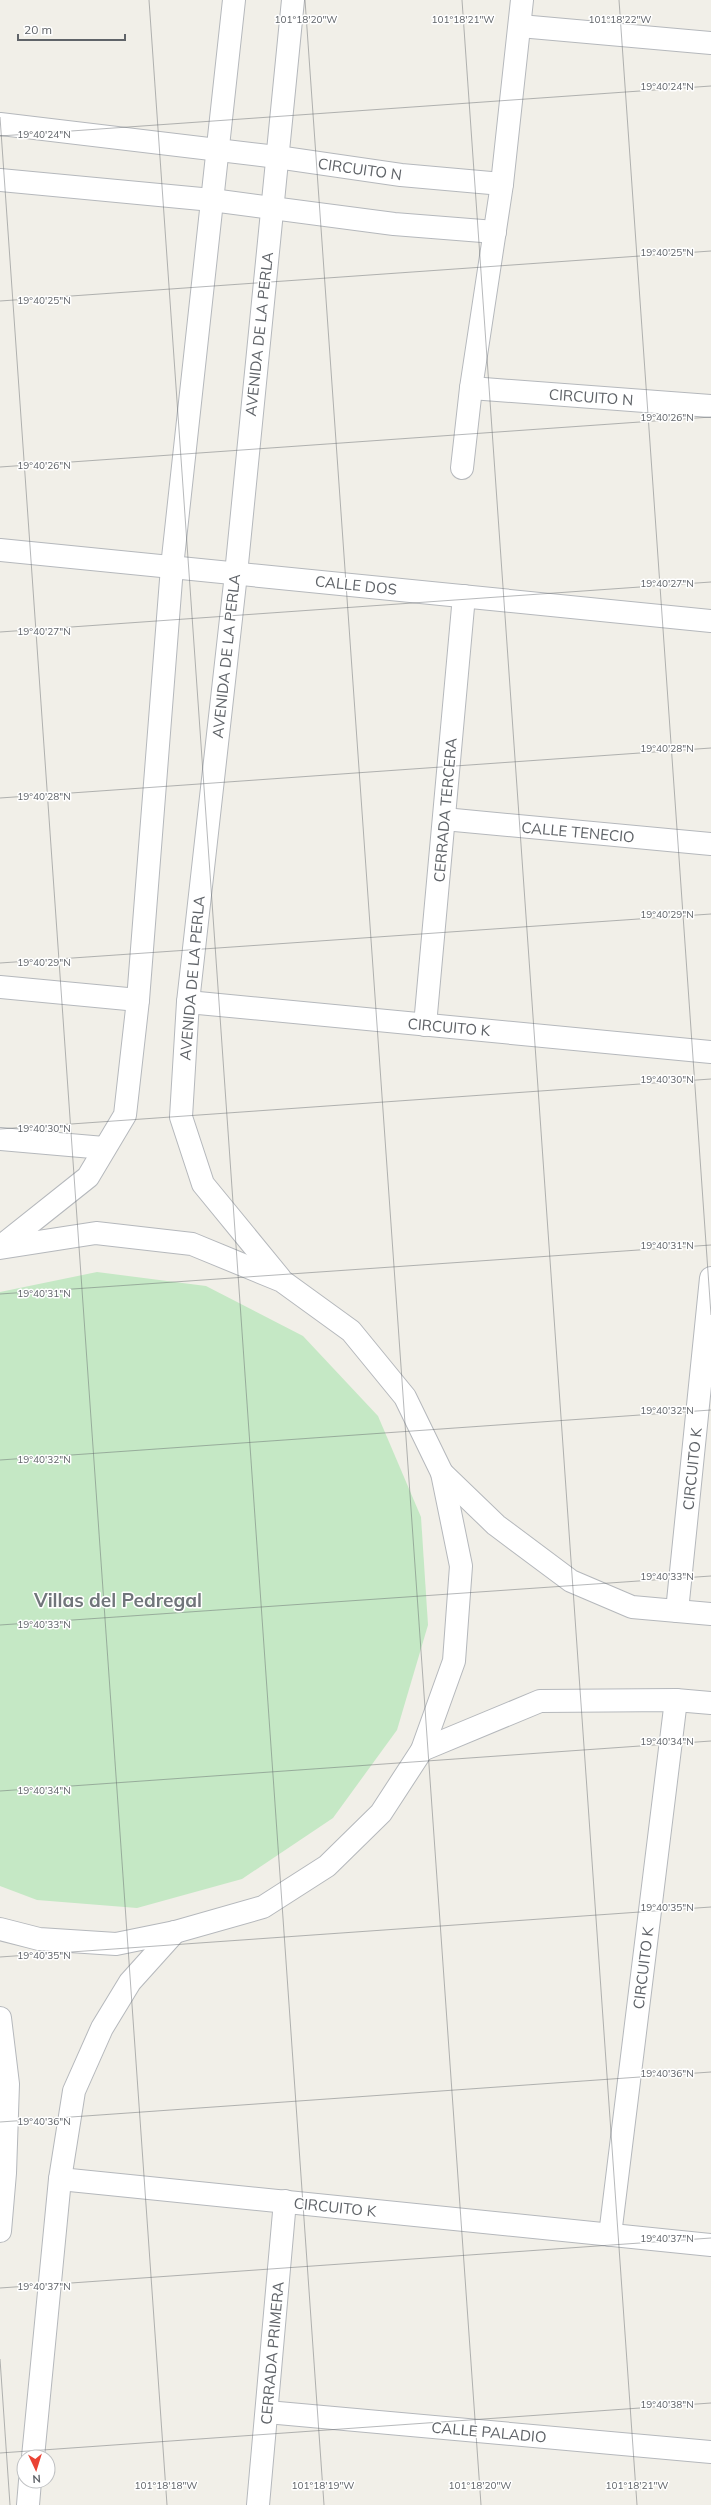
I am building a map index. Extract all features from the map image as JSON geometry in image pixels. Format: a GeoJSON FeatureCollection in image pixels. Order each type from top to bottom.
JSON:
{"type":"FeatureCollection","features":[{"type":"Feature","properties":{"kind":"street"},"geometry":{"type":"LineString","coordinates":[[0,1248],[88,1177],[124,1115],[138,1000],[172,567],[234,0]]}},
{"type":"Feature","properties":{"kind":"street","name":"AVENIDA DE LA PERLA"},"geometry":{"type":"LineString","coordinates":[[282,1281],[203,1184],[181,1117],[188,1002],[236,574],[293,0]]}},
{"type":"Feature","properties":{"kind":"street"},"geometry":{"type":"LineString","coordinates":[[462,468],[471,388],[502,184],[522,0]]}},
{"type":"Feature","properties":{"kind":"street"},"geometry":{"type":"LineString","coordinates":[[520,26],[711,43]]}},
{"type":"Feature","properties":{"kind":"street","name":"CIRCUITO N"},"geometry":{"type":"LineString","coordinates":[[0,124],[277,157],[401,175],[502,184]]}},
{"type":"Feature","properties":{"kind":"street"},"geometry":{"type":"LineString","coordinates":[[0,180],[212,200],[394,224],[495,232]]}},
{"type":"Feature","properties":{"kind":"street","name":"CIRCUITO N"},"geometry":{"type":"LineString","coordinates":[[471,388],[711,406]]}},
{"type":"Feature","properties":{"kind":"street","name":"CALLE DOS"},"geometry":{"type":"LineString","coordinates":[[0,550],[711,621]]}},
{"type":"Feature","properties":{"kind":"street","name":"CERRADA TERCERA"},"geometry":{"type":"LineString","coordinates":[[425,1025],[464,596]]}},
{"type":"Feature","properties":{"kind":"street","name":"CALLE TENECIO"},"geometry":{"type":"LineString","coordinates":[[444,819],[711,844]]}},
{"type":"Feature","properties":{"kind":"street"},"geometry":{"type":"LineString","coordinates":[[0,986],[138,1000]]}},
{"type":"Feature","properties":{"kind":"street","name":"CIRCUITO K"},"geometry":{"type":"LineString","coordinates":[[188,1002],[711,1052]]}},
{"type":"Feature","properties":{"kind":"street"},"geometry":{"type":"LineString","coordinates":[[0,1139],[104,1148]]}},
{"type":"Feature","properties":{"kind":"street"},"geometry":{"type":"LineString","coordinates":[[0,1248],[96,1233],[185,1243],[192,1244],[282,1281],[351,1331],[405,1397],[442,1473],[461,1566],[454,1661],[422,1750],[381,1813],[327,1866],[263,1907],[175,1932],[116,1944],[39,1939],[0,1929]]}},
{"type":"Feature","properties":{"kind":"street","name":"CIRCUITO K"},"geometry":{"type":"LineString","coordinates":[[677,1611],[711,1278]]}},
{"type":"Feature","properties":{"kind":"street"},"geometry":{"type":"LineString","coordinates":[[442,1473],[496,1525],[571,1581],[632,1607],[711,1614]]}},
{"type":"Feature","properties":{"kind":"street"},"geometry":{"type":"LineString","coordinates":[[422,1750],[540,1701],[676,1700],[711,1703]]}},
{"type":"Feature","properties":{"kind":"street","name":"CIRCUITO K"},"geometry":{"type":"LineString","coordinates":[[610,2235],[676,1700]]}},
{"type":"Feature","properties":{"kind":"street"},"geometry":{"type":"LineString","coordinates":[[34,2449],[60,2179],[74,2092],[102,2028],[130,1982],[175,1932]]}},
{"type":"Feature","properties":{"kind":"street"},"geometry":{"type":"LineString","coordinates":[[0,2018],[2,2024],[8,2084],[0,2231]]}},
{"type":"Feature","properties":{"kind":"street","name":"CIRCUITO K"},"geometry":{"type":"LineString","coordinates":[[60,2179],[711,2245]]}},
{"type":"Feature","properties":{"kind":"street","name":"CERRADA PRIMERA"},"geometry":{"type":"LineString","coordinates":[[258,2505],[285,2201]]}},
{"type":"Feature","properties":{"kind":"street","name":"CALLE PALADIO"},"geometry":{"type":"LineString","coordinates":[[267,2412],[711,2452]]}},
{"type":"Feature","properties":{"kind":"street"},"geometry":{"type":"LineString","coordinates":[[28,2505],[29,2489]]}},
{"type":"Feature","properties":{"kind":"green space"},"geometry":{"type":"Polygon","coordinates":[[[97,1272],[206,1286],[303,1336],[378,1416],[421,1517],[428,1625],[397,1730],[333,1818],[242,1879],[137,1908],[37,1900],[0,1886],[0,1292],[97,1272]]]}},
{"type":"Feature","properties":{"kind":"district","name":"Villas del Pedregal"},"geometry":{"type":"Point","coordinates":[118,1600]}}]}
